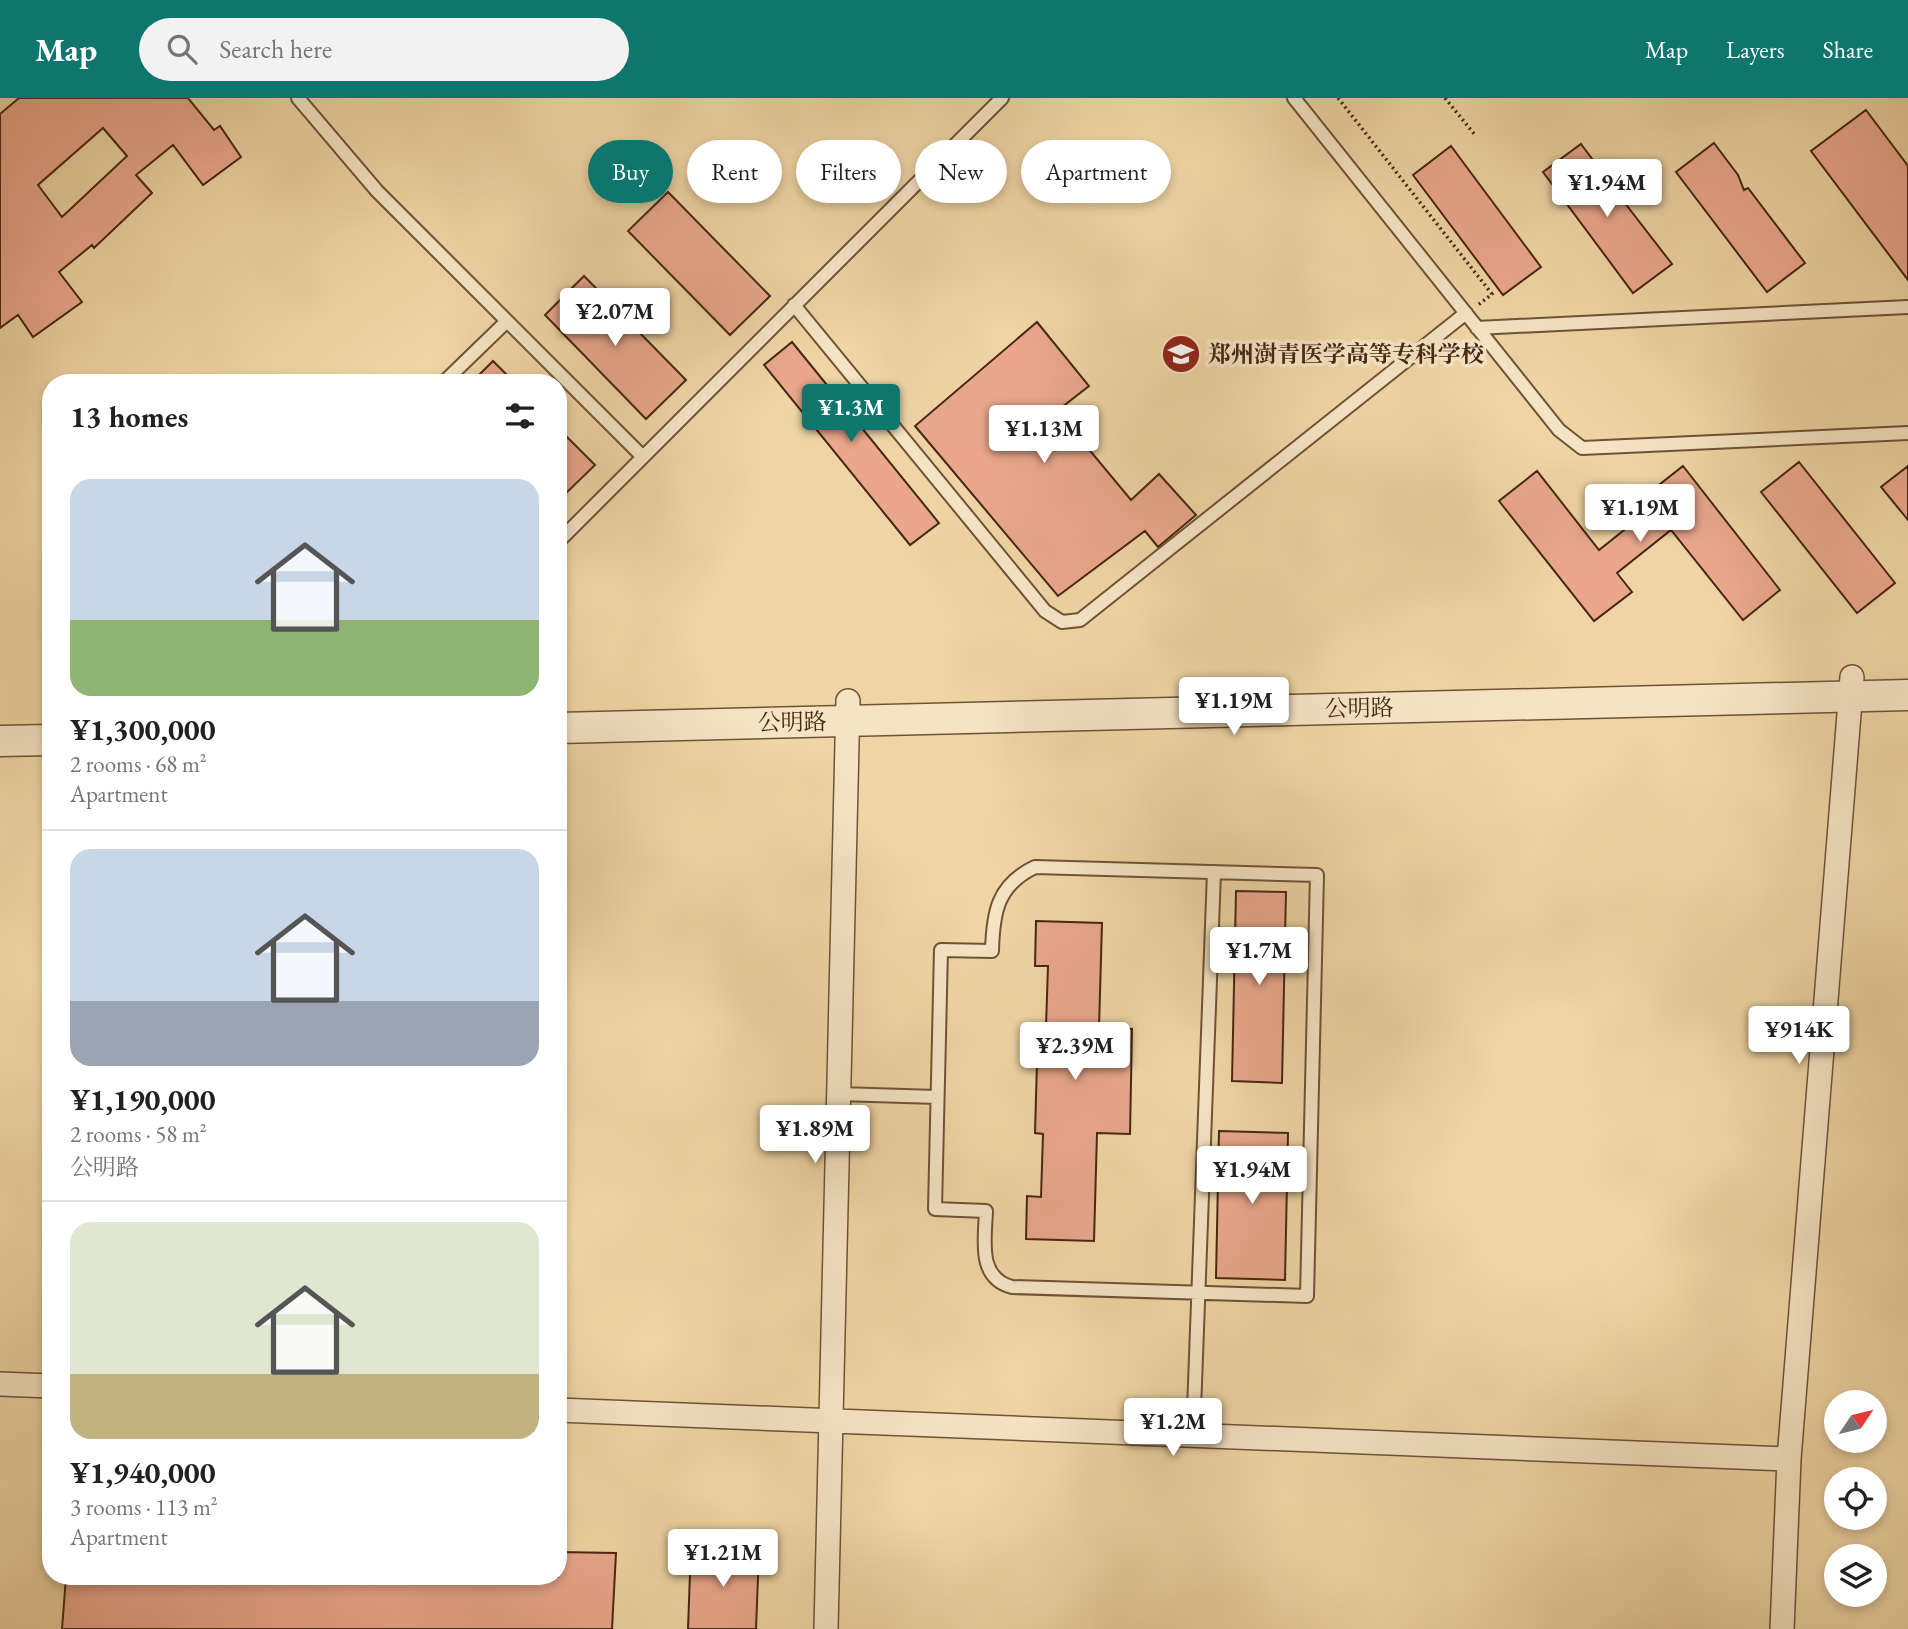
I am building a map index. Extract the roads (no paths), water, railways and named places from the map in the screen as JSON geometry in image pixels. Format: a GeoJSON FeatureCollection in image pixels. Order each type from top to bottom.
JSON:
{"type":"FeatureCollection","features":[{"type":"Feature","properties":{"kind":"street","name":"公明路"},"geometry":{"type":"LineString","coordinates":[[1851,687],[1908,675]]}},
{"type":"Feature","properties":{"kind":"street","name":"公明路"},"geometry":{"type":"LineString","coordinates":[[567,708],[847,711],[1851,687],[1908,695]]}},
{"type":"Feature","properties":{"kind":"street"},"geometry":{"type":"LineString","coordinates":[[1782,1629],[1789,1459],[1851,687]]}},
{"type":"Feature","properties":{"kind":"street","name":"公明路"},"geometry":{"type":"LineString","coordinates":[[567,727],[847,711]]}},
{"type":"Feature","properties":{"kind":"street"},"geometry":{"type":"LineString","coordinates":[[826,1629],[847,711]]}},
{"type":"Feature","properties":{"kind":"street"},"geometry":{"type":"LineString","coordinates":[[0,721],[42,720]]}},
{"type":"Feature","properties":{"kind":"street"},"geometry":{"type":"LineString","coordinates":[[0,741],[42,740]]}},
{"type":"Feature","properties":{"kind":"street"},"geometry":{"type":"LineString","coordinates":[[0,1384],[42,1386]]}},
{"type":"Feature","properties":{"kind":"street"},"geometry":{"type":"LineString","coordinates":[[567,1410],[1789,1459]]}},
{"type":"Feature","properties":{"kind":"lane"},"geometry":{"type":"LineString","coordinates":[[298,98],[377,191],[560,374]]}},
{"type":"Feature","properties":{"kind":"lane"},"geometry":{"type":"LineString","coordinates":[[567,533],[1002,98]]}},
{"type":"Feature","properties":{"kind":"lane"},"geometry":{"type":"LineString","coordinates":[[1294,98],[1559,430],[1582,447],[1908,433]]}},
{"type":"Feature","properties":{"kind":"lane"},"geometry":{"type":"LineString","coordinates":[[794,305],[1045,611],[1062,622],[1080,620],[1466,313]]}},
{"type":"Feature","properties":{"kind":"lane"},"geometry":{"type":"LineString","coordinates":[[1477,328],[1908,307]]}},
{"type":"Feature","properties":{"kind":"lane"},"geometry":{"type":"LineString","coordinates":[[452,374],[507,321]]}},
{"type":"Feature","properties":{"kind":"lane"},"geometry":{"type":"LineString","coordinates":[[567,381],[643,457]]}},
{"type":"Feature","properties":{"kind":"lane"},"geometry":{"type":"LineString","coordinates":[[1035,867],[1214,872],[1317,875],[1307,1296],[1012,1287],[996,1280],[985,1261],[986,1211],[935,1209],[941,950],[992,951],[993,917],[1004,893],[1022,873],[1035,867]]}},
{"type":"Feature","properties":{"kind":"lane"},"geometry":{"type":"LineString","coordinates":[[1193,1437],[1196,1292],[1202,1258],[1214,872]]}},
{"type":"Feature","properties":{"kind":"lane"},"geometry":{"type":"LineString","coordinates":[[839,1094],[937,1097]]}},
{"type":"Feature","properties":{"kind":"place","name":"郑州澍青医学高等专科学校"},"geometry":{"type":"Point","coordinates":[1181,354]}}]}
